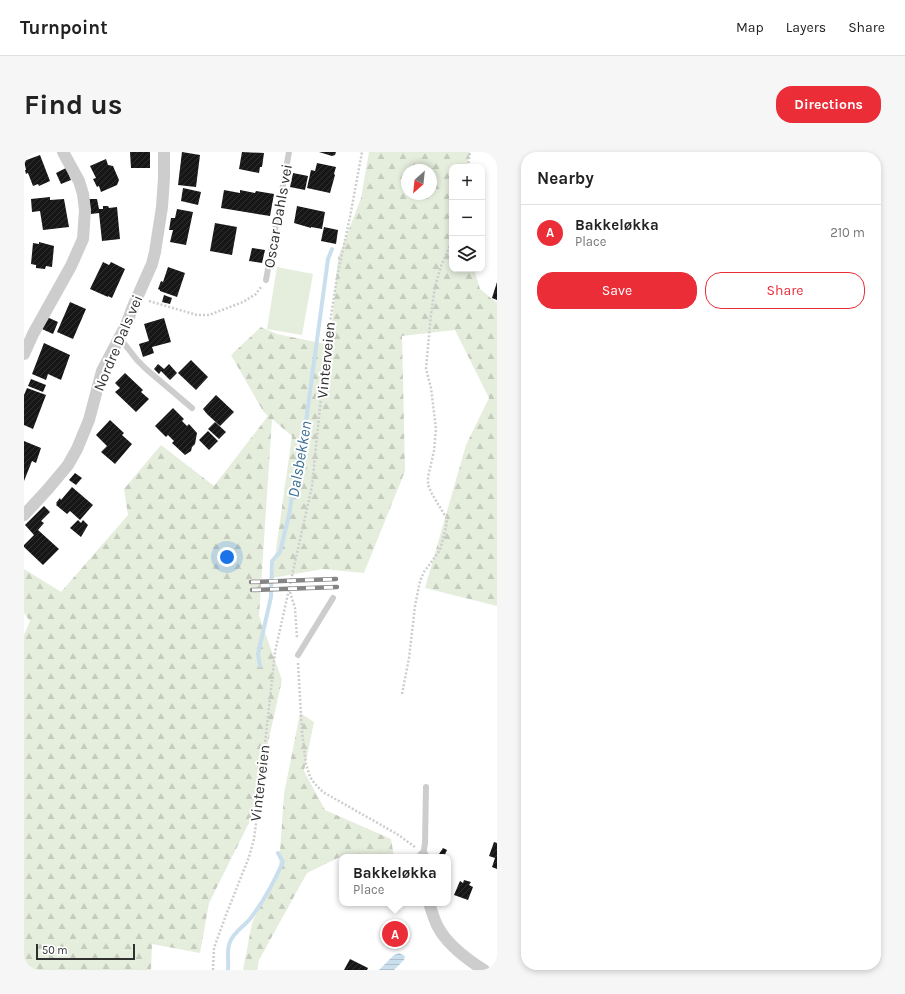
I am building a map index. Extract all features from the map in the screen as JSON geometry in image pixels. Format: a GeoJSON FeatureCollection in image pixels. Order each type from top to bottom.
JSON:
{"type":"FeatureCollection","features":[{"type":"Feature","properties":{"kind":"street"},"geometry":{"type":"LineString","coordinates":[[24,354],[83,239],[86,210],[83,194],[79,181],[62,152]]}},
{"type":"Feature","properties":{"kind":"street","name":"Nordre Dals vei"},"geometry":{"type":"LineString","coordinates":[[24,515],[48,489],[68,464],[77,449],[89,420],[102,371],[126,325],[152,264],[162,207],[164,152]]}},
{"type":"Feature","properties":{"kind":"street"},"geometry":{"type":"LineString","coordinates":[[430,906],[438,927],[445,936],[460,953],[484,970]]}},
{"type":"Feature","properties":{"kind":"lane","name":"Oscar Dahls vei"},"geometry":{"type":"LineString","coordinates":[[266,280],[289,152]]}},
{"type":"Feature","properties":{"kind":"lane"},"geometry":{"type":"LineString","coordinates":[[120,337],[137,360],[146,369],[192,408]]}},
{"type":"Feature","properties":{"kind":"lane"},"geometry":{"type":"LineString","coordinates":[[298,655],[333,598]]}},
{"type":"Feature","properties":{"kind":"lane"},"geometry":{"type":"LineString","coordinates":[[423,854],[426,787]]}},
{"type":"Feature","properties":{"kind":"path","name":"Vinterveien"},"geometry":{"type":"LineString","coordinates":[[213,970],[213,956],[217,941],[249,857],[254,839],[275,652],[312,486],[326,348],[337,277],[362,152]]}},
{"type":"Feature","properties":{"kind":"path"},"geometry":{"type":"LineString","coordinates":[[468,164],[470,152]]}},
{"type":"Feature","properties":{"kind":"path"},"geometry":{"type":"LineString","coordinates":[[402,694],[409,658],[415,606],[420,581],[424,572],[440,550],[447,520],[428,485],[436,429],[431,388],[426,369],[435,287],[441,266],[449,248]]}},
{"type":"Feature","properties":{"kind":"path"},"geometry":{"type":"LineString","coordinates":[[137,298],[197,315],[210,315],[216,314],[256,294],[266,280]]}},
{"type":"Feature","properties":{"kind":"path"},"geometry":{"type":"LineString","coordinates":[[289,591],[295,608],[303,748],[310,777],[323,792],[397,834],[415,847],[421,854]]}},
{"type":"Feature","properties":{"kind":"green space"},"geometry":{"type":"Polygon","coordinates":[[[369,152],[470,152],[468,164],[449,164],[449,272],[475,272],[480,289],[497,303],[497,606],[425,588],[466,445],[489,398],[455,330],[402,336],[405,471],[364,573],[323,569],[272,578],[292,436],[272,419],[259,616],[282,680],[251,819],[209,903],[200,953],[152,944],[151,970],[24,970],[24,635],[30,621],[24,613],[24,569],[61,592],[128,515],[124,489],[161,445],[214,486],[268,416],[263,411],[231,355],[261,327],[277,334],[330,345],[338,258],[361,198],[369,152]]]}},
{"type":"Feature","properties":{"kind":"green space"},"geometry":{"type":"Polygon","coordinates":[[[277,267],[313,274],[302,335],[267,329],[277,267]]]}},
{"type":"Feature","properties":{"kind":"green space"},"geometry":{"type":"Polygon","coordinates":[[[300,713],[314,722],[304,771],[325,810],[391,839],[394,854],[339,854],[339,857],[307,873],[259,960],[257,970],[243,970],[252,923],[279,866],[284,794],[300,713]]]}},
{"type":"Feature","properties":{"kind":"water"},"geometry":{"type":"Polygon","coordinates":[[[399,953],[405,956],[404,960],[394,970],[379,970],[394,955],[399,953]]]}},
{"type":"Feature","properties":{"kind":"building"},"geometry":{"type":"Polygon","coordinates":[[[130,152],[150,152],[150,168],[131,168],[130,152]]]}},
{"type":"Feature","properties":{"kind":"building"},"geometry":{"type":"Polygon","coordinates":[[[182,152],[200,155],[196,187],[178,185],[182,152]]]}},
{"type":"Feature","properties":{"kind":"building"},"geometry":{"type":"Polygon","coordinates":[[[242,152],[264,153],[262,167],[260,167],[259,173],[239,169],[242,152]]]}},
{"type":"Feature","properties":{"kind":"building"},"geometry":{"type":"Polygon","coordinates":[[[319,152],[336,152],[335,155],[332,156],[319,152]]]}},
{"type":"Feature","properties":{"kind":"building"},"geometry":{"type":"Polygon","coordinates":[[[40,155],[50,181],[39,186],[38,184],[33,186],[28,173],[26,174],[24,161],[40,155]]]}},
{"type":"Feature","properties":{"kind":"building"},"geometry":{"type":"Polygon","coordinates":[[[106,159],[108,165],[113,166],[119,180],[117,185],[101,192],[99,186],[97,187],[93,179],[96,178],[90,166],[106,159]]]}},
{"type":"Feature","properties":{"kind":"building"},"geometry":{"type":"Polygon","coordinates":[[[317,163],[336,167],[330,193],[307,188],[311,170],[315,171],[317,163]]]}},
{"type":"Feature","properties":{"kind":"building"},"geometry":{"type":"Polygon","coordinates":[[[66,168],[71,180],[61,184],[56,173],[66,168]]]}},
{"type":"Feature","properties":{"kind":"building"},"geometry":{"type":"Polygon","coordinates":[[[293,173],[308,176],[305,190],[290,187],[293,173]]]}},
{"type":"Feature","properties":{"kind":"building"},"geometry":{"type":"Polygon","coordinates":[[[183,188],[201,192],[198,205],[181,201],[183,188]]]}},
{"type":"Feature","properties":{"kind":"building"},"geometry":{"type":"Polygon","coordinates":[[[224,190],[240,193],[240,190],[255,193],[256,191],[274,194],[270,216],[221,208],[224,190]]]}},
{"type":"Feature","properties":{"kind":"building"},"geometry":{"type":"Polygon","coordinates":[[[50,197],[50,200],[64,199],[69,227],[43,230],[40,211],[32,212],[31,199],[50,197]]]}},
{"type":"Feature","properties":{"kind":"building"},"geometry":{"type":"Polygon","coordinates":[[[89,199],[97,199],[99,209],[103,209],[103,206],[108,206],[109,208],[117,207],[120,239],[102,241],[99,213],[91,214],[89,199]]]}},
{"type":"Feature","properties":{"kind":"building"},"geometry":{"type":"Polygon","coordinates":[[[297,206],[325,212],[322,229],[311,228],[294,223],[297,206]]]}},
{"type":"Feature","properties":{"kind":"building"},"geometry":{"type":"Polygon","coordinates":[[[177,209],[193,212],[186,245],[170,242],[173,230],[169,230],[171,218],[175,218],[177,209]]]}},
{"type":"Feature","properties":{"kind":"building"},"geometry":{"type":"Polygon","coordinates":[[[215,223],[237,227],[232,255],[210,251],[215,223]]]}},
{"type":"Feature","properties":{"kind":"building"},"geometry":{"type":"Polygon","coordinates":[[[324,227],[338,230],[336,244],[321,241],[324,227]]]}},
{"type":"Feature","properties":{"kind":"building"},"geometry":{"type":"Polygon","coordinates":[[[39,242],[54,246],[52,267],[46,266],[45,269],[36,268],[36,265],[31,264],[33,243],[39,244],[39,242]]]}},
{"type":"Feature","properties":{"kind":"building"},"geometry":{"type":"Polygon","coordinates":[[[252,248],[265,250],[262,263],[249,261],[252,248]]]}},
{"type":"Feature","properties":{"kind":"building"},"geometry":{"type":"Polygon","coordinates":[[[103,262],[109,265],[111,262],[125,269],[112,298],[90,289],[103,262]]]}},
{"type":"Feature","properties":{"kind":"building"},"geometry":{"type":"Polygon","coordinates":[[[168,267],[185,273],[177,297],[158,289],[161,281],[163,282],[168,267]]]}},
{"type":"Feature","properties":{"kind":"building"},"geometry":{"type":"Polygon","coordinates":[[[497,282],[497,300],[492,298],[497,282]]]}},
{"type":"Feature","properties":{"kind":"building"},"geometry":{"type":"Polygon","coordinates":[[[164,295],[172,298],[170,304],[162,302],[164,295]]]}},
{"type":"Feature","properties":{"kind":"building"},"geometry":{"type":"Polygon","coordinates":[[[70,302],[86,309],[73,339],[57,332],[70,302]]]}},
{"type":"Feature","properties":{"kind":"building"},"geometry":{"type":"Polygon","coordinates":[[[47,317],[58,322],[53,334],[42,329],[47,317]]]}},
{"type":"Feature","properties":{"kind":"building"},"geometry":{"type":"Polygon","coordinates":[[[164,318],[171,342],[152,347],[154,353],[143,357],[139,344],[149,341],[144,324],[164,318]]]}},
{"type":"Feature","properties":{"kind":"building"},"geometry":{"type":"Polygon","coordinates":[[[44,343],[70,355],[61,380],[48,374],[46,380],[32,374],[44,343]]]}},
{"type":"Feature","properties":{"kind":"building"},"geometry":{"type":"Polygon","coordinates":[[[191,360],[208,377],[196,390],[178,373],[191,360]]]}},
{"type":"Feature","properties":{"kind":"building"},"geometry":{"type":"Polygon","coordinates":[[[158,364],[164,369],[169,364],[177,373],[170,380],[161,371],[159,374],[154,369],[158,364]]]}},
{"type":"Feature","properties":{"kind":"building"},"geometry":{"type":"Polygon","coordinates":[[[125,373],[143,390],[141,392],[149,399],[136,412],[115,392],[120,388],[115,383],[125,373]]]}},
{"type":"Feature","properties":{"kind":"building"},"geometry":{"type":"Polygon","coordinates":[[[31,379],[46,385],[43,392],[28,386],[31,379]]]}},
{"type":"Feature","properties":{"kind":"building"},"geometry":{"type":"Polygon","coordinates":[[[27,388],[46,395],[33,429],[24,425],[24,395],[27,388]]]}},
{"type":"Feature","properties":{"kind":"building"},"geometry":{"type":"Polygon","coordinates":[[[216,395],[234,412],[220,426],[203,409],[216,395]]]}},
{"type":"Feature","properties":{"kind":"building"},"geometry":{"type":"Polygon","coordinates":[[[173,408],[184,419],[182,421],[187,426],[189,424],[197,433],[195,444],[191,451],[185,455],[172,443],[174,441],[168,435],[166,437],[155,426],[173,408]]]}},
{"type":"Feature","properties":{"kind":"building"},"geometry":{"type":"Polygon","coordinates":[[[110,420],[124,433],[122,435],[132,444],[115,464],[101,452],[107,446],[96,435],[110,420]]]}},
{"type":"Feature","properties":{"kind":"building"},"geometry":{"type":"Polygon","coordinates":[[[215,422],[226,432],[219,439],[208,429],[215,422]]]}},
{"type":"Feature","properties":{"kind":"building"},"geometry":{"type":"Polygon","coordinates":[[[208,431],[218,441],[209,450],[199,440],[208,431]]]}},
{"type":"Feature","properties":{"kind":"building"},"geometry":{"type":"Polygon","coordinates":[[[24,441],[41,448],[36,463],[32,461],[24,481],[24,441]]]}},
{"type":"Feature","properties":{"kind":"building"},"geometry":{"type":"Polygon","coordinates":[[[75,473],[82,478],[76,485],[69,480],[75,473]]]}},
{"type":"Feature","properties":{"kind":"building"},"geometry":{"type":"Polygon","coordinates":[[[72,487],[93,505],[80,520],[70,511],[67,514],[56,505],[60,498],[61,500],[72,487]]]}},
{"type":"Feature","properties":{"kind":"building"},"geometry":{"type":"Polygon","coordinates":[[[44,506],[50,512],[41,521],[44,523],[38,530],[59,549],[43,565],[24,547],[24,545],[34,535],[25,525],[44,506]]]}},
{"type":"Feature","properties":{"kind":"building"},"geometry":{"type":"Polygon","coordinates":[[[78,520],[81,523],[83,520],[88,525],[81,537],[70,528],[78,520]]]}},
{"type":"Feature","properties":{"kind":"building"},"geometry":{"type":"Polygon","coordinates":[[[494,842],[497,843],[497,869],[492,867],[495,858],[489,856],[494,842]]]}},
{"type":"Feature","properties":{"kind":"building"},"geometry":{"type":"Polygon","coordinates":[[[443,848],[447,850],[445,854],[439,854],[443,848]]]}},
{"type":"Feature","properties":{"kind":"building"},"geometry":{"type":"Polygon","coordinates":[[[464,880],[471,882],[469,885],[473,887],[468,900],[454,895],[460,881],[463,883],[464,880]]]}},
{"type":"Feature","properties":{"kind":"building"},"geometry":{"type":"Polygon","coordinates":[[[350,959],[368,968],[367,970],[344,970],[350,959]]]}},
{"type":"Feature","properties":{"kind":"waterway","name":"Dalsbekken"},"geometry":{"type":"LineString","coordinates":[[260,666],[258,654],[271,597],[272,561],[280,552],[289,515],[297,464],[306,421],[328,259],[332,249]]}},
{"type":"Feature","properties":{"kind":"waterway","name":"Dalsbekken"},"geometry":{"type":"LineString","coordinates":[[228,970],[228,952],[231,939],[250,919],[272,884],[283,862],[278,853]]}},
{"type":"Feature","properties":{"kind":"railway"},"geometry":{"type":"LineString","coordinates":[[251,582],[336,579]]}},
{"type":"Feature","properties":{"kind":"railway"},"geometry":{"type":"LineString","coordinates":[[252,590],[337,587]]}},
{"type":"Feature","properties":{"kind":"place","name":"Bakkeløkka"},"geometry":{"type":"Point","coordinates":[395,934]}}]}
